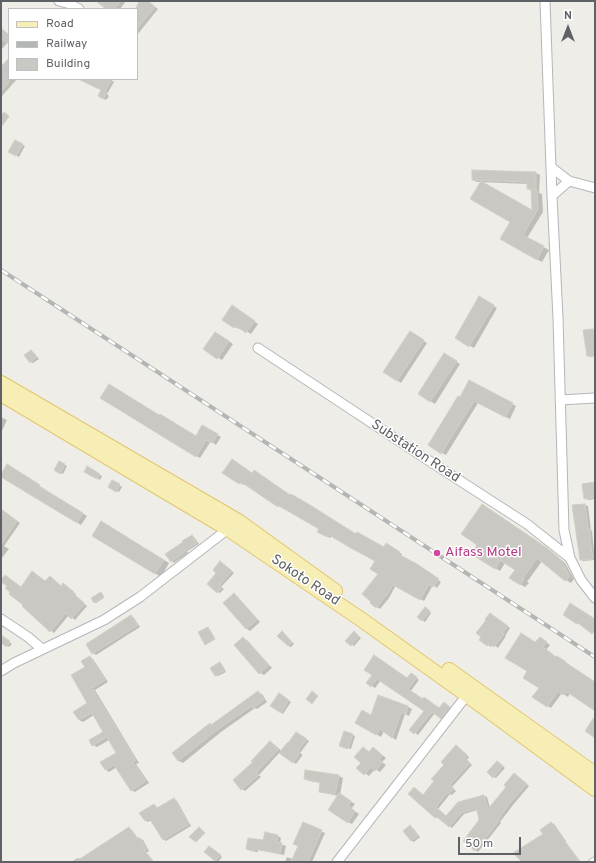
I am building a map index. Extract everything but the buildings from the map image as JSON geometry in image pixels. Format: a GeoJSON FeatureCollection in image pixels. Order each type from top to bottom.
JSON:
{"type":"FeatureCollection","features":[{"type":"Feature","properties":{"kind":"main road","name":"Sokoto Road"},"geometry":{"type":"LineString","coordinates":[[1,383],[238,521],[369,615],[475,688],[587,773],[595,789]]}},
{"type":"Feature","properties":{"kind":"main road","name":"Sokoto Road"},"geometry":{"type":"LineString","coordinates":[[1,394],[228,529],[362,620],[467,695],[587,773]]}},
{"type":"Feature","properties":{"kind":"street"},"geometry":{"type":"LineString","coordinates":[[59,1],[77,8]]}},
{"type":"Feature","properties":{"kind":"street"},"geometry":{"type":"LineString","coordinates":[[545,1],[558,318],[564,530],[570,558],[581,580],[595,598]]}},
{"type":"Feature","properties":{"kind":"street"},"geometry":{"type":"LineString","coordinates":[[551,167],[569,181],[595,188]]}},
{"type":"Feature","properties":{"kind":"street"},"geometry":{"type":"LineString","coordinates":[[552,196],[569,181]]}},
{"type":"Feature","properties":{"kind":"street","name":"Substation Road"},"geometry":{"type":"LineString","coordinates":[[258,348],[527,524],[570,558]]}},
{"type":"Feature","properties":{"kind":"street"},"geometry":{"type":"LineString","coordinates":[[560,400],[595,398]]}},
{"type":"Feature","properties":{"kind":"street"},"geometry":{"type":"LineString","coordinates":[[1,671],[42,649],[104,620],[140,598],[228,529]]}},
{"type":"Feature","properties":{"kind":"street"},"geometry":{"type":"LineString","coordinates":[[1,619],[28,637],[42,649]]}},
{"type":"Feature","properties":{"kind":"street"},"geometry":{"type":"LineString","coordinates":[[337,862],[467,695]]}},
{"type":"Feature","properties":{"kind":"lane"},"geometry":{"type":"LineString","coordinates":[[591,862],[595,859]]}},
{"type":"Feature","properties":{"kind":"railway"},"geometry":{"type":"LineString","coordinates":[[1,270],[595,657]]}},
{"type":"Feature","properties":{"kind":"place","name":"Aifass Motel"},"geometry":{"type":"Point","coordinates":[437,553]}}]}
